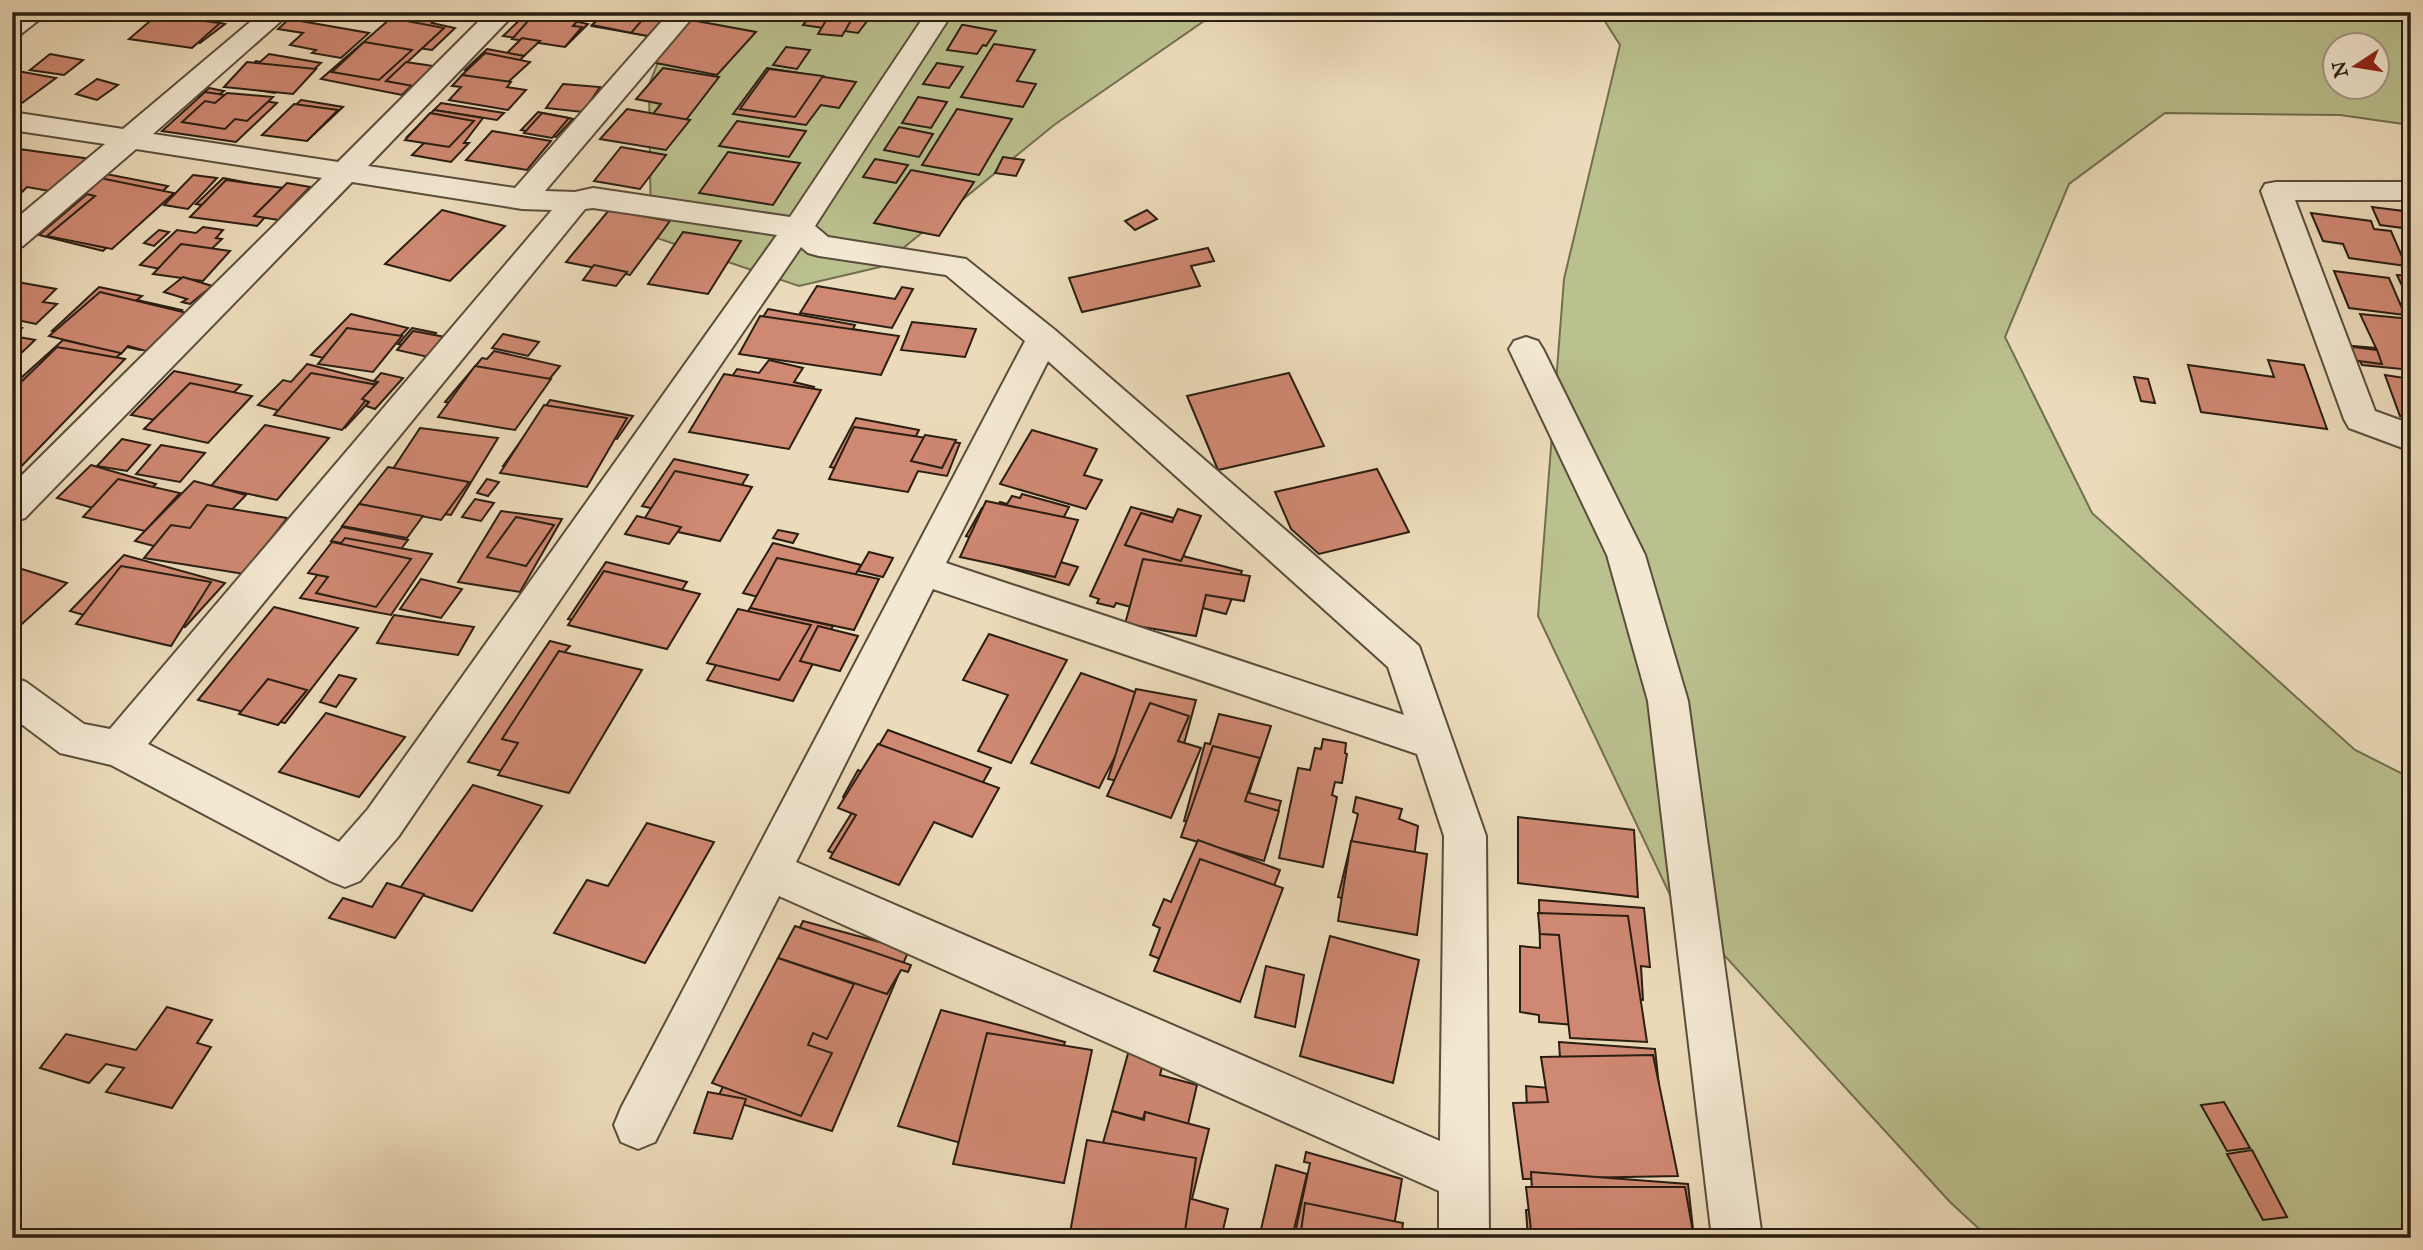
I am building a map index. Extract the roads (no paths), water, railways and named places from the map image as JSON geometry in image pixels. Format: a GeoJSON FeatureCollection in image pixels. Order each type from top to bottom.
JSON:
{"type":"FeatureCollection","features":[{"type":"Feature","properties":{"kind":"street"},"geometry":{"type":"LineString","coordinates":[[12,28],[36,12]]}},
{"type":"Feature","properties":{"kind":"street"},"geometry":{"type":"LineString","coordinates":[[12,239],[278,12]]}},
{"type":"Feature","properties":{"kind":"street"},"geometry":{"type":"LineString","coordinates":[[12,508],[346,174],[503,12]]}},
{"type":"Feature","properties":{"kind":"street"},"geometry":{"type":"LineString","coordinates":[[522,199],[684,12]]}},
{"type":"Feature","properties":{"kind":"street"},"geometry":{"type":"LineString","coordinates":[[12,694],[74,740],[119,748],[345,867],[383,823],[798,228],[940,12]]}},
{"type":"Feature","properties":{"kind":"street"},"geometry":{"type":"LineString","coordinates":[[12,121],[522,199],[575,202],[593,198],[798,228],[819,246],[955,266],[1043,338],[1405,658],[1465,836],[1464,1238]]}},
{"type":"Feature","properties":{"kind":"street"},"geometry":{"type":"LineString","coordinates":[[2411,191],[2276,191],[2361,419],[2411,438]]}},
{"type":"Feature","properties":{"kind":"street"},"geometry":{"type":"LineString","coordinates":[[119,748],[575,202]]}},
{"type":"Feature","properties":{"kind":"street"},"geometry":{"type":"LineString","coordinates":[[638,1125],[1043,338]]}},
{"type":"Feature","properties":{"kind":"street"},"geometry":{"type":"LineString","coordinates":[[1526,349],[1626,555],[1668,701],[1737,1238]]}},
{"type":"Feature","properties":{"kind":"street"},"geometry":{"type":"LineString","coordinates":[[923,570],[1433,742]]}},
{"type":"Feature","properties":{"kind":"street"},"geometry":{"type":"LineString","coordinates":[[769,871],[1464,1177]]}}]}
